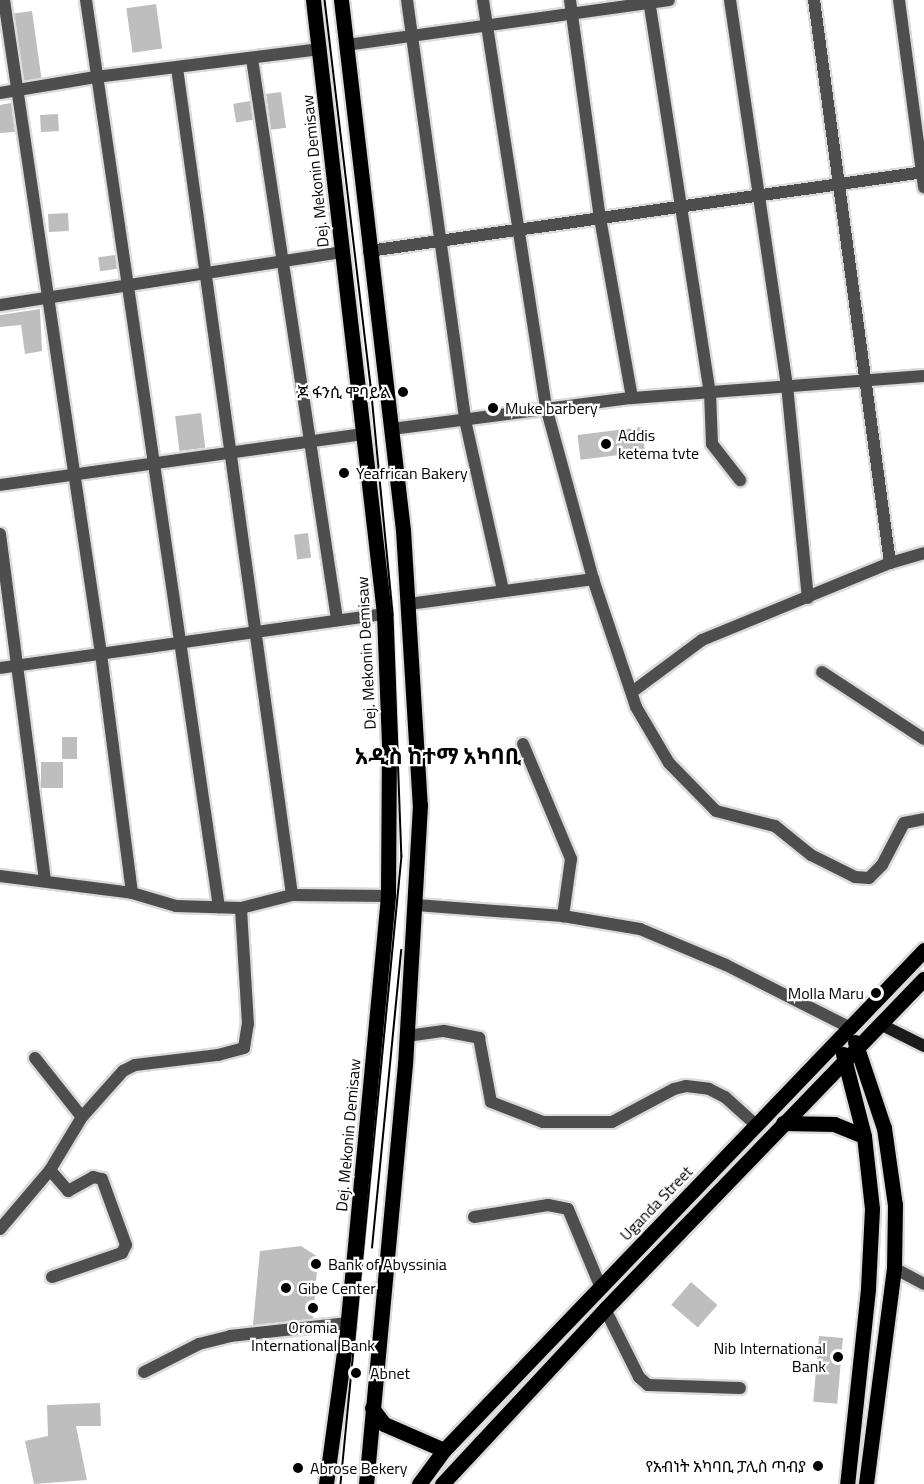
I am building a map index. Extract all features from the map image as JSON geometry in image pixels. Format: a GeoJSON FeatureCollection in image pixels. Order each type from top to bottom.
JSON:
{"type":"FeatureCollection","features":[{"type":"Feature","properties":{"kind":"main road","name":"Dej. Mekonin Demisaw"},"geometry":{"type":"LineString","coordinates":[[313,0],[384,614],[389,747],[388,896],[348,1323],[326,1484]]}},
{"type":"Feature","properties":{"kind":"main road"},"geometry":{"type":"LineString","coordinates":[[341,0],[369,251],[392,429],[409,604],[420,805],[407,1036],[366,1484]]}},
{"type":"Feature","properties":{"kind":"main road","name":"Uganda Street"},"geometry":{"type":"LineString","coordinates":[[419,1484],[444,1450],[601,1288],[848,1026],[924,950]]}},
{"type":"Feature","properties":{"kind":"main road"},"geometry":{"type":"LineString","coordinates":[[442,1484],[605,1309],[924,979]]}},
{"type":"Feature","properties":{"kind":"main road"},"geometry":{"type":"LineString","coordinates":[[880,1024],[924,1046]]}},
{"type":"Feature","properties":{"kind":"main road"},"geometry":{"type":"LineString","coordinates":[[848,1026],[858,1047],[884,1128],[895,1205],[894,1268],[866,1484]]}},
{"type":"Feature","properties":{"kind":"main road"},"geometry":{"type":"LineString","coordinates":[[836,1041],[846,1059],[864,1136],[870,1174],[871,1253],[847,1484]]}},
{"type":"Feature","properties":{"kind":"main road"},"geometry":{"type":"LineString","coordinates":[[783,1123],[834,1124],[864,1136]]}},
{"type":"Feature","properties":{"kind":"main road"},"geometry":{"type":"LineString","coordinates":[[372,1408],[384,1425],[444,1450]]}},
{"type":"Feature","properties":{"kind":"street"},"geometry":{"type":"LineString","coordinates":[[4,0],[100,654],[132,893]]}},
{"type":"Feature","properties":{"kind":"street"},"geometry":{"type":"LineString","coordinates":[[86,0],[178,640],[219,907]]}},
{"type":"Feature","properties":{"kind":"street"},"geometry":{"type":"LineString","coordinates":[[406,0],[465,420],[503,590]]}},
{"type":"Feature","properties":{"kind":"street"},"geometry":{"type":"LineString","coordinates":[[483,0],[546,407],[593,579],[636,707],[669,763],[716,811],[775,826],[811,855],[855,877],[869,878],[882,865],[904,823],[924,819]]}},
{"type":"Feature","properties":{"kind":"street"},"geometry":{"type":"LineString","coordinates":[[570,0],[600,218],[632,398]]}},
{"type":"Feature","properties":{"kind":"street"},"geometry":{"type":"LineString","coordinates":[[346,45],[669,0]]}},
{"type":"Feature","properties":{"kind":"street"},"geometry":{"type":"LineString","coordinates":[[730,0],[787,385],[808,598]]}},
{"type":"Feature","properties":{"kind":"street"},"geometry":{"type":"LineString","coordinates":[[814,0],[890,563]]}},
{"type":"Feature","properties":{"kind":"street"},"geometry":{"type":"LineString","coordinates":[[899,0],[924,187]]}},
{"type":"Feature","properties":{"kind":"street"},"geometry":{"type":"LineString","coordinates":[[649,1],[679,207],[710,392],[712,444],[740,480]]}},
{"type":"Feature","properties":{"kind":"street"},"geometry":{"type":"LineString","coordinates":[[0,93],[96,77],[320,49]]}},
{"type":"Feature","properties":{"kind":"street"},"geometry":{"type":"LineString","coordinates":[[252,59],[337,620]]}},
{"type":"Feature","properties":{"kind":"street"},"geometry":{"type":"LineString","coordinates":[[177,68],[292,895]]}},
{"type":"Feature","properties":{"kind":"street"},"geometry":{"type":"LineString","coordinates":[[369,251],[923,172]]}},
{"type":"Feature","properties":{"kind":"street"},"geometry":{"type":"LineString","coordinates":[[0,305],[46,296],[342,252]]}},
{"type":"Feature","properties":{"kind":"street"},"geometry":{"type":"LineString","coordinates":[[392,429],[546,407],[632,398],[924,376]]}},
{"type":"Feature","properties":{"kind":"street"},"geometry":{"type":"LineString","coordinates":[[0,486],[152,462],[364,434]]}},
{"type":"Feature","properties":{"kind":"street"},"geometry":{"type":"LineString","coordinates":[[0,534],[19,665],[45,881]]}},
{"type":"Feature","properties":{"kind":"street"},"geometry":{"type":"LineString","coordinates":[[632,692],[702,640],[890,563],[924,553]]}},
{"type":"Feature","properties":{"kind":"street"},"geometry":{"type":"LineString","coordinates":[[409,604],[593,579]]}},
{"type":"Feature","properties":{"kind":"street"},"geometry":{"type":"LineString","coordinates":[[0,668],[178,640],[384,614]]}},
{"type":"Feature","properties":{"kind":"street"},"geometry":{"type":"LineString","coordinates":[[822,672],[924,739]]}},
{"type":"Feature","properties":{"kind":"street"},"geometry":{"type":"LineString","coordinates":[[523,744],[571,859],[563,916]]}},
{"type":"Feature","properties":{"kind":"street"},"geometry":{"type":"LineString","coordinates":[[0,876],[132,893],[176,906],[241,908],[292,895],[388,896]]}},
{"type":"Feature","properties":{"kind":"street"},"geometry":{"type":"LineString","coordinates":[[416,905],[563,916],[624,925],[666,939],[848,1026]]}},
{"type":"Feature","properties":{"kind":"street"},"geometry":{"type":"LineString","coordinates":[[0,1229],[50,1170],[82,1117],[109,1083],[135,1065],[218,1055],[244,1048],[248,1024],[241,908]]}},
{"type":"Feature","properties":{"kind":"street"},"geometry":{"type":"LineString","coordinates":[[407,1036],[444,1031],[479,1038],[491,1102],[543,1122],[612,1122],[674,1089],[686,1086],[717,1093],[756,1125]]}},
{"type":"Feature","properties":{"kind":"street"},"geometry":{"type":"LineString","coordinates":[[35,1058],[82,1117]]}},
{"type":"Feature","properties":{"kind":"street"},"geometry":{"type":"LineString","coordinates":[[50,1170],[68,1191],[93,1177],[102,1179],[126,1245],[122,1253],[52,1277]]}},
{"type":"Feature","properties":{"kind":"street"},"geometry":{"type":"LineString","coordinates":[[474,1216],[548,1205],[568,1209],[601,1288]]}},
{"type":"Feature","properties":{"kind":"street"},"geometry":{"type":"LineString","coordinates":[[894,1268],[924,1284]]}},
{"type":"Feature","properties":{"kind":"street"},"geometry":{"type":"LineString","coordinates":[[605,1309],[639,1377],[648,1384],[740,1388]]}},
{"type":"Feature","properties":{"kind":"street"},"geometry":{"type":"LineString","coordinates":[[144,1372],[199,1344],[230,1336],[348,1323]]}},
{"type":"Feature","properties":{"kind":"building"},"geometry":{"type":"Polygon","coordinates":[[[156,4],[162,49],[133,53],[126,8],[156,4]]]}},
{"type":"Feature","properties":{"kind":"building"},"geometry":{"type":"Polygon","coordinates":[[[32,11],[41,78],[24,81],[14,14],[32,11]]]}},
{"type":"Feature","properties":{"kind":"building"},"geometry":{"type":"Polygon","coordinates":[[[281,92],[286,128],[271,130],[266,94],[281,92]]]}},
{"type":"Feature","properties":{"kind":"building"},"geometry":{"type":"Polygon","coordinates":[[[250,101],[253,120],[236,122],[233,104],[250,101]]]}},
{"type":"Feature","properties":{"kind":"building"},"geometry":{"type":"Polygon","coordinates":[[[11,103],[15,132],[0,133],[0,105],[11,103]]]}},
{"type":"Feature","properties":{"kind":"building"},"geometry":{"type":"Polygon","coordinates":[[[58,114],[59,131],[41,132],[40,115],[58,114]]]}},
{"type":"Feature","properties":{"kind":"building"},"geometry":{"type":"Polygon","coordinates":[[[68,213],[69,231],[49,232],[48,214],[68,213]]]}},
{"type":"Feature","properties":{"kind":"building"},"geometry":{"type":"Polygon","coordinates":[[[115,255],[117,269],[100,271],[98,257],[115,255]]]}},
{"type":"Feature","properties":{"kind":"building"},"geometry":{"type":"Polygon","coordinates":[[[40,309],[42,351],[25,354],[21,325],[0,327],[0,315],[40,309]]]}},
{"type":"Feature","properties":{"kind":"building"},"geometry":{"type":"Polygon","coordinates":[[[201,413],[205,448],[179,451],[175,416],[201,413]]]}},
{"type":"Feature","properties":{"kind":"building"},"geometry":{"type":"Polygon","coordinates":[[[642,427],[645,452],[581,460],[577,435],[642,427]]]}},
{"type":"Feature","properties":{"kind":"building"},"geometry":{"type":"Polygon","coordinates":[[[308,533],[311,558],[297,560],[294,535],[308,533]]]}},
{"type":"Feature","properties":{"kind":"building"},"geometry":{"type":"Polygon","coordinates":[[[62,737],[77,737],[77,759],[62,759],[62,737]]]}},
{"type":"Feature","properties":{"kind":"building"},"geometry":{"type":"Polygon","coordinates":[[[41,762],[63,762],[63,788],[41,788],[41,762]]]}},
{"type":"Feature","properties":{"kind":"building","name":"Gibe Center"},"geometry":{"type":"Polygon","coordinates":[[[301,1246],[318,1257],[313,1319],[253,1325],[260,1251],[301,1246]]]}},
{"type":"Feature","properties":{"kind":"building"},"geometry":{"type":"Polygon","coordinates":[[[691,1282],[717,1305],[698,1328],[671,1305],[691,1282]]]}},
{"type":"Feature","properties":{"kind":"building"},"geometry":{"type":"Polygon","coordinates":[[[819,1336],[843,1338],[837,1404],[813,1402],[819,1336]]]}},
{"type":"Feature","properties":{"kind":"building"},"geometry":{"type":"Polygon","coordinates":[[[100,1403],[101,1426],[76,1426],[87,1480],[34,1484],[25,1441],[48,1436],[47,1405],[100,1403]]]}},
{"type":"Feature","properties":{"kind":"tram line"},"geometry":{"type":"LineString","coordinates":[[325,0],[371,385],[393,615],[402,856],[341,1484]]}},
{"type":"Feature","properties":{"kind":"tram line"},"geometry":{"type":"LineString","coordinates":[[372,1248],[401,950]]}},
{"type":"Feature","properties":{"kind":"place","name":"ጆ ፋንሲ ሞባይል"},"geometry":{"type":"Point","coordinates":[403,392]}},
{"type":"Feature","properties":{"kind":"place","name":"Muke barbery"},"geometry":{"type":"Point","coordinates":[493,408]}},
{"type":"Feature","properties":{"kind":"place","name":"Addis ketema tvte"},"geometry":{"type":"Point","coordinates":[606,444]}},
{"type":"Feature","properties":{"kind":"place","name":"Yeafrican Bakery"},"geometry":{"type":"Point","coordinates":[344,473]}},
{"type":"Feature","properties":{"kind":"place","name":"Molla Maru"},"geometry":{"type":"Point","coordinates":[876,993]}},
{"type":"Feature","properties":{"kind":"place","name":"Bank of Abyssinia"},"geometry":{"type":"Point","coordinates":[316,1264]}},
{"type":"Feature","properties":{"kind":"place","name":"Gibe Center"},"geometry":{"type":"Point","coordinates":[286,1288]}},
{"type":"Feature","properties":{"kind":"place","name":"Oromia International Bank"},"geometry":{"type":"Point","coordinates":[313,1308]}},
{"type":"Feature","properties":{"kind":"place","name":"Nib International Bank"},"geometry":{"type":"Point","coordinates":[838,1357]}},
{"type":"Feature","properties":{"kind":"place","name":"Abnet"},"geometry":{"type":"Point","coordinates":[356,1373]}},
{"type":"Feature","properties":{"kind":"place","name":"የአብነት አካባቢ ፓሊስ ጣብያ"},"geometry":{"type":"Point","coordinates":[818,1466]}},
{"type":"Feature","properties":{"kind":"place","name":"Abrose Bekery"},"geometry":{"type":"Point","coordinates":[298,1468]}},
{"type":"Feature","properties":{"kind":"district","name":"አዲስ ከተማ አካባቢ"},"geometry":{"type":"Point","coordinates":[438,757]}}]}
